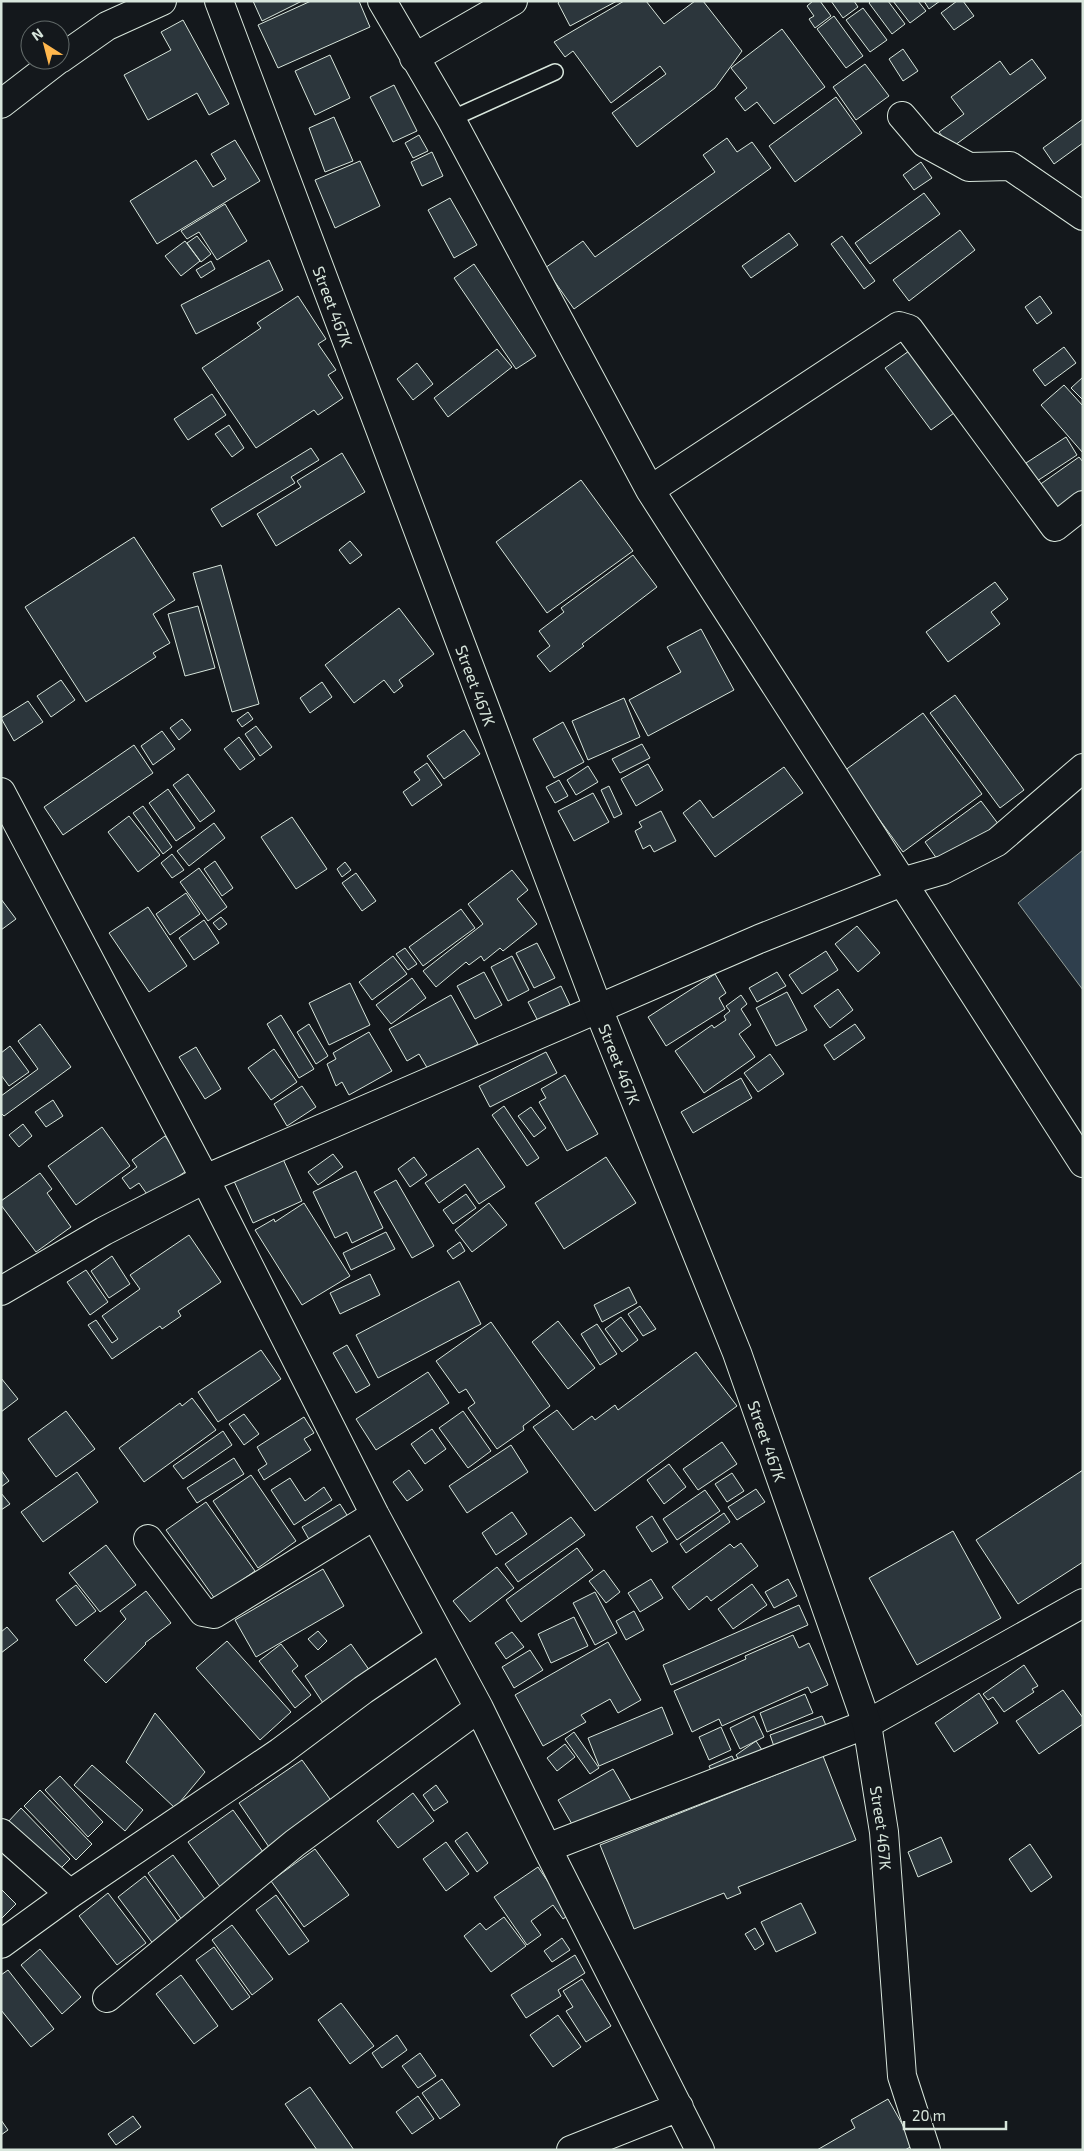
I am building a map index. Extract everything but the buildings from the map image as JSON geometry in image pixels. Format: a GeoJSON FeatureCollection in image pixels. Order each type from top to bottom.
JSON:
{"type":"FeatureCollection","features":[{"type":"Feature","properties":{"kind":"street"},"geometry":{"type":"LineString","coordinates":[[70,51],[106,26],[162,1]]}},
{"type":"Feature","properties":{"kind":"street","name":"Street 467K"},"geometry":{"type":"LineString","coordinates":[[219,1],[599,1011],[737,1354],[867,1724],[884,1832],[902,2076],[926,2150]]}},
{"type":"Feature","properties":{"kind":"street"},"geometry":{"type":"LineString","coordinates":[[382,1],[450,119],[650,490],[1083,1163]]}},
{"type":"Feature","properties":{"kind":"street"},"geometry":{"type":"LineString","coordinates":[[414,58],[513,1]]}},
{"type":"Feature","properties":{"kind":"street"},"geometry":{"type":"LineString","coordinates":[[1,104],[45,70]]}},
{"type":"Feature","properties":{"kind":"street"},"geometry":{"type":"LineString","coordinates":[[902,116],[925,143],[969,168],[1010,166],[1083,216]]}},
{"type":"Feature","properties":{"kind":"street"},"geometry":{"type":"LineString","coordinates":[[650,490],[900,326],[909,329],[1055,527],[1083,504]]}},
{"type":"Feature","properties":{"kind":"street"},"geometry":{"type":"LineString","coordinates":[[1,1291],[104,1231],[205,1179],[599,1011],[759,939],[902,882],[943,870],[996,842],[1083,768]]}},
{"type":"Feature","properties":{"kind":"street"},"geometry":{"type":"LineString","coordinates":[[1,792],[205,1179],[374,1515],[479,1708],[547,1848],[700,2150]]}},
{"type":"Feature","properties":{"kind":"street"},"geometry":{"type":"LineString","coordinates":[[148,1539],[203,1612],[214,1614],[374,1515]]}},
{"type":"Feature","properties":{"kind":"street"},"geometry":{"type":"LineString","coordinates":[[547,1848],[867,1724],[1083,1602]]}},
{"type":"Feature","properties":{"kind":"street"},"geometry":{"type":"LineString","coordinates":[[1,1944],[70,1894],[280,1752],[363,1690],[440,1638]]}},
{"type":"Feature","properties":{"kind":"street"},"geometry":{"type":"LineString","coordinates":[[107,1998],[295,1843],[479,1708]]}},
{"type":"Feature","properties":{"kind":"street"},"geometry":{"type":"LineString","coordinates":[[1,1833],[70,1894]]}},
{"type":"Feature","properties":{"kind":"street"},"geometry":{"type":"LineString","coordinates":[[571,2150],[679,2107]]}},
{"type":"Feature","properties":{"kind":"lane"},"geometry":{"type":"LineString","coordinates":[[450,119],[555,72]]}},
{"type":"Feature","properties":{"kind":"water"},"geometry":{"type":"Polygon","coordinates":[[[1083,850],[1083,990],[1018,903],[1083,850]]]}}]}
